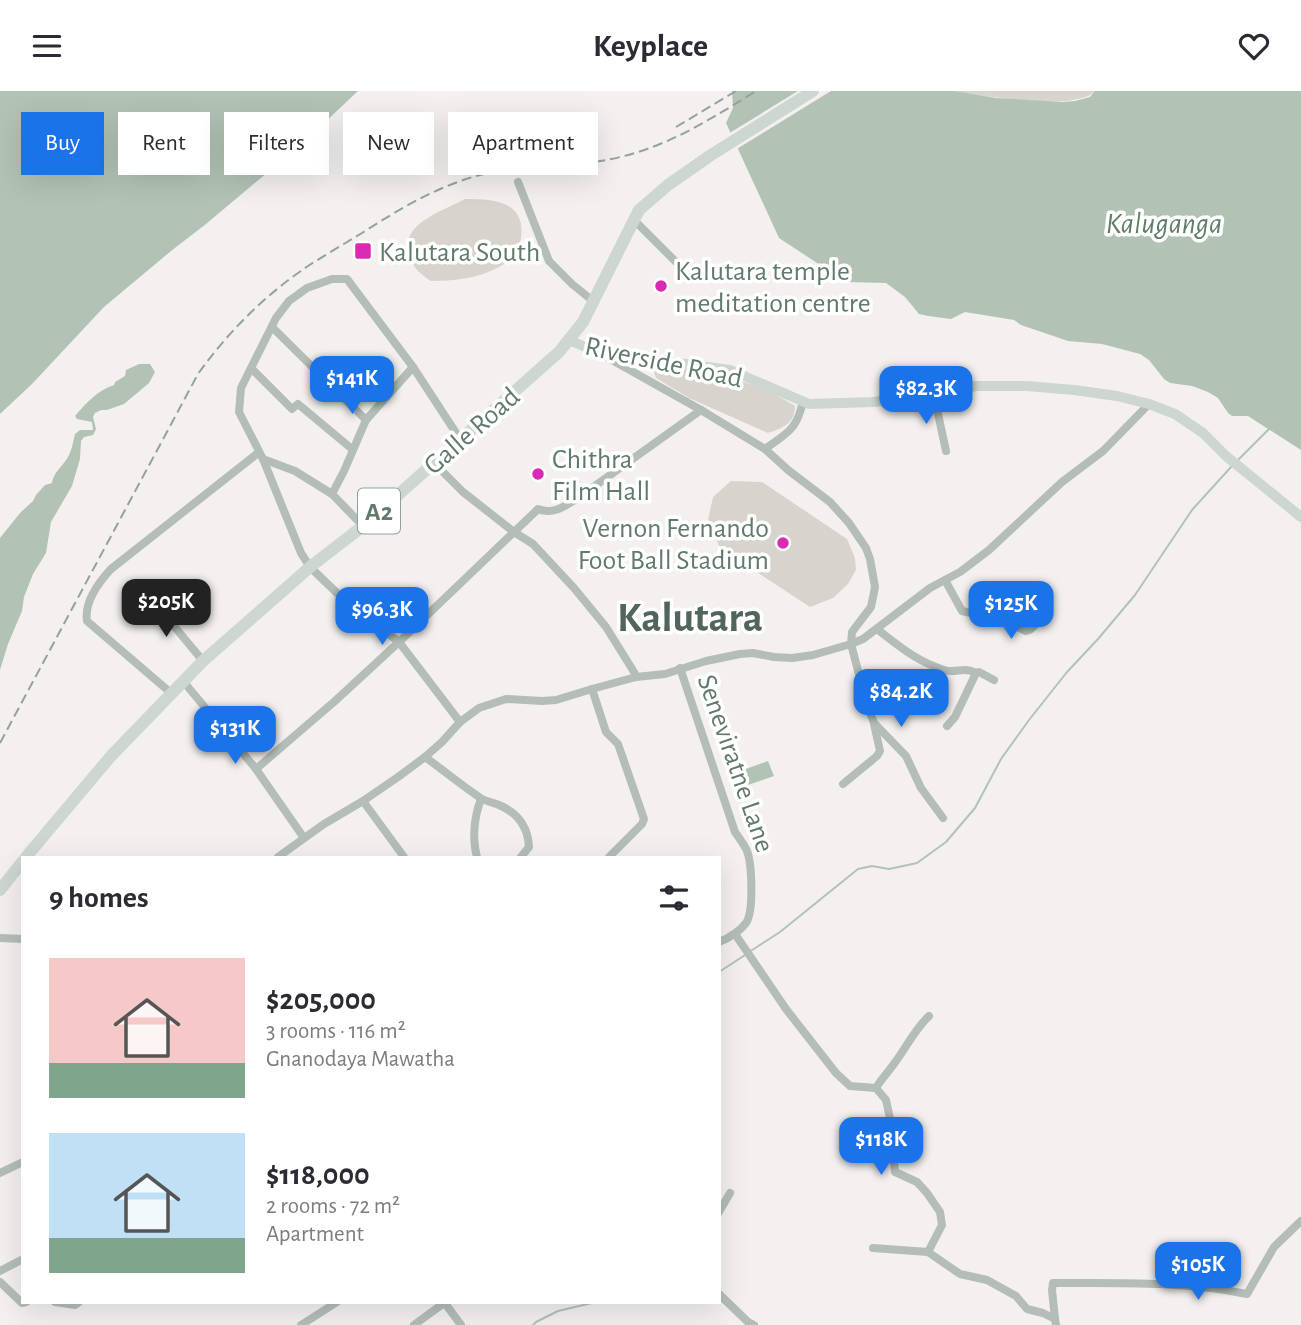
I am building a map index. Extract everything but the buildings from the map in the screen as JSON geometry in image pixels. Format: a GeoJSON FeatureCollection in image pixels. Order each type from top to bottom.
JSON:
{"type":"FeatureCollection","features":[{"type":"Feature","properties":{"kind":"highway","name":"Galle Road"},"geometry":{"type":"LineString","coordinates":[[27,856],[111,755],[203,661],[310,567],[363,526],[569,340],[583,321],[639,210],[653,196],[711,155],[813,91]]}},
{"type":"Feature","properties":{"kind":"highway","name":"Galle Road"},"geometry":{"type":"LineString","coordinates":[[2,885],[21,863]]}},
{"type":"Feature","properties":{"kind":"main road","name":"Riverside Road"},"geometry":{"type":"LineString","coordinates":[[569,340],[597,352],[730,370],[809,404],[873,402],[934,395],[976,386],[1027,386],[1106,395],[1149,404],[1175,414],[1203,433],[1226,456],[1301,517]]}},
{"type":"Feature","properties":{"kind":"street"},"geometry":{"type":"LineString","coordinates":[[518,182],[550,261],[593,301]]}},
{"type":"Feature","properties":{"kind":"street"},"geometry":{"type":"LineString","coordinates":[[634,220],[676,262]]}},
{"type":"Feature","properties":{"kind":"street"},"geometry":{"type":"LineString","coordinates":[[460,439],[413,367],[347,279],[332,279],[307,288],[289,301],[276,319],[241,388],[239,412],[301,553],[310,567],[338,594],[399,642],[460,722]]}},
{"type":"Feature","properties":{"kind":"street"},"geometry":{"type":"LineString","coordinates":[[272,327],[366,420]]}},
{"type":"Feature","properties":{"kind":"street"},"geometry":{"type":"LineString","coordinates":[[597,352],[765,449],[830,502],[866,548],[875,587],[871,607],[852,632],[851,644],[880,751],[842,784]]}},
{"type":"Feature","properties":{"kind":"street"},"geometry":{"type":"LineString","coordinates":[[332,494],[366,420],[413,367]]}},
{"type":"Feature","properties":{"kind":"street"},"geometry":{"type":"LineString","coordinates":[[251,368],[292,409],[298,404],[352,449]]}},
{"type":"Feature","properties":{"kind":"street"},"geometry":{"type":"LineString","coordinates":[[934,395],[946,451]]}},
{"type":"Feature","properties":{"kind":"street"},"geometry":{"type":"LineString","coordinates":[[765,449],[796,424],[803,401]]}},
{"type":"Feature","properties":{"kind":"street"},"geometry":{"type":"LineString","coordinates":[[279,856],[425,757],[460,722],[479,708],[506,699],[556,700],[636,677],[664,674],[740,654],[792,658],[813,655],[863,639],[930,589],[960,572],[989,550],[1062,482],[1103,451],[1149,404]]}},
{"type":"Feature","properties":{"kind":"street"},"geometry":{"type":"LineString","coordinates":[[256,769],[399,642],[538,509],[546,513],[556,511],[578,498],[701,410]]}},
{"type":"Feature","properties":{"kind":"street"},"geometry":{"type":"LineString","coordinates":[[260,456],[295,471],[332,494],[363,526]]}},
{"type":"Feature","properties":{"kind":"street"},"geometry":{"type":"LineString","coordinates":[[171,693],[87,621],[85,611],[111,569],[260,456]]}},
{"type":"Feature","properties":{"kind":"street"},"geometry":{"type":"LineString","coordinates":[[434,463],[463,492],[533,544],[606,627],[636,677]]}},
{"type":"Feature","properties":{"kind":"street"},"geometry":{"type":"LineString","coordinates":[[945,580],[962,611],[1002,620],[1026,631],[1049,611],[1048,605],[1038,594]]}},
{"type":"Feature","properties":{"kind":"street"},"geometry":{"type":"LineString","coordinates":[[154,597],[203,661]]}},
{"type":"Feature","properties":{"kind":"street"},"geometry":{"type":"LineString","coordinates":[[877,629],[904,651],[924,662],[946,671],[968,669],[994,680]]}},
{"type":"Feature","properties":{"kind":"street","name":"Seneviratne Lane"},"geometry":{"type":"LineString","coordinates":[[680,669],[735,832],[751,865],[748,921],[735,934]]}},
{"type":"Feature","properties":{"kind":"street"},"geometry":{"type":"LineString","coordinates":[[947,726],[955,717],[976,673]]}},
{"type":"Feature","properties":{"kind":"street"},"geometry":{"type":"LineString","coordinates":[[183,681],[256,769],[304,838]]}},
{"type":"Feature","properties":{"kind":"street"},"geometry":{"type":"LineString","coordinates":[[592,689],[606,732],[618,744],[644,819],[611,856]]}},
{"type":"Feature","properties":{"kind":"street"},"geometry":{"type":"LineString","coordinates":[[874,723],[906,756],[921,788],[943,818]]}},
{"type":"Feature","properties":{"kind":"street"},"geometry":{"type":"LineString","coordinates":[[425,757],[481,799],[502,806],[516,815],[523,823],[529,847],[522,856]]}},
{"type":"Feature","properties":{"kind":"street"},"geometry":{"type":"LineString","coordinates":[[477,856],[474,837],[481,799]]}},
{"type":"Feature","properties":{"kind":"street"},"geometry":{"type":"LineString","coordinates":[[363,801],[403,856]]}},
{"type":"Feature","properties":{"kind":"street"},"geometry":{"type":"LineString","coordinates":[[721,942],[735,934],[804,1034],[836,1073],[850,1086],[876,1088],[886,1100],[891,1123],[895,1172],[917,1182],[940,1212],[942,1225],[928,1252]]}},
{"type":"Feature","properties":{"kind":"street"},"geometry":{"type":"LineString","coordinates":[[0,938],[21,939]]}},
{"type":"Feature","properties":{"kind":"street"},"geometry":{"type":"LineString","coordinates":[[876,1088],[910,1038],[929,1016]]}},
{"type":"Feature","properties":{"kind":"street"},"geometry":{"type":"LineString","coordinates":[[0,1173],[21,1164]]}},
{"type":"Feature","properties":{"kind":"street"},"geometry":{"type":"LineString","coordinates":[[721,1209],[730,1193]]}},
{"type":"Feature","properties":{"kind":"street"},"geometry":{"type":"LineString","coordinates":[[1055,1322],[1053,1283],[1130,1283],[1223,1289],[1247,1294],[1274,1247],[1301,1221]]}},
{"type":"Feature","properties":{"kind":"street"},"geometry":{"type":"LineString","coordinates":[[873,1248],[928,1252],[960,1275],[987,1280],[1016,1296],[1027,1309],[1043,1313],[1055,1322]]}},
{"type":"Feature","properties":{"kind":"street"},"geometry":{"type":"LineString","coordinates":[[0,1271],[21,1260]]}},
{"type":"Feature","properties":{"kind":"street"},"geometry":{"type":"LineString","coordinates":[[0,1282],[21,1302]]}},
{"type":"Feature","properties":{"kind":"street"},"geometry":{"type":"LineString","coordinates":[[721,1296],[754,1325]]}},
{"type":"Feature","properties":{"kind":"street"},"geometry":{"type":"LineString","coordinates":[[301,1325],[335,1304]]}},
{"type":"Feature","properties":{"kind":"street"},"geometry":{"type":"LineString","coordinates":[[414,1325],[441,1304]]}},
{"type":"Feature","properties":{"kind":"street"},"geometry":{"type":"LineString","coordinates":[[445,1304],[461,1325]]}},
{"type":"Feature","properties":{"kind":"shaded area"},"geometry":{"type":"Polygon","coordinates":[[[955,91],[1095,91],[1069,101],[1050,102],[955,91]]]}},
{"type":"Feature","properties":{"kind":"shaded area"},"geometry":{"type":"Polygon","coordinates":[[[465,199],[497,202],[513,209],[521,226],[518,250],[504,264],[487,273],[431,281],[419,272],[412,262],[408,241],[411,233],[427,219],[465,199]]]}},
{"type":"Feature","properties":{"kind":"shaded area"},"geometry":{"type":"Polygon","coordinates":[[[662,363],[722,375],[765,390],[795,406],[793,417],[783,427],[768,433],[689,398],[656,378],[652,366],[662,363]]]}},
{"type":"Feature","properties":{"kind":"shaded area","name":"Vernon Fernando Foot Ball Stadium"},"geometry":{"type":"Polygon","coordinates":[[[731,481],[762,482],[847,539],[855,558],[856,570],[848,584],[833,598],[810,607],[720,548],[708,520],[713,497],[731,481]]]}},
{"type":"Feature","properties":{"kind":"water"},"geometry":{"type":"Polygon","coordinates":[[[0,91],[358,91],[329,118],[329,112],[224,112],[224,175],[264,175],[104,307],[0,414],[0,91]]]}},
{"type":"Feature","properties":{"kind":"water","name":"Kaluganga"},"geometry":{"type":"Polygon","coordinates":[[[732,91],[955,91],[996,98],[1062,102],[1090,97],[1095,91],[1301,91],[1301,450],[1248,416],[1232,416],[1218,398],[1208,392],[1192,386],[1170,383],[1140,354],[1102,344],[1068,341],[1021,325],[1014,320],[965,312],[951,319],[919,314],[905,297],[886,283],[846,282],[779,238],[726,123],[733,108],[732,91]]]}},
{"type":"Feature","properties":{"kind":"water"},"geometry":{"type":"Polygon","coordinates":[[[139,364],[150,364],[155,372],[149,383],[124,404],[95,413],[93,417],[96,429],[93,435],[84,437],[81,441],[80,459],[72,486],[51,522],[46,553],[33,574],[0,670],[0,538],[45,485],[52,483],[66,461],[75,434],[80,430],[93,430],[92,422],[77,419],[75,416],[97,394],[125,376],[126,370],[139,364]]]}},
{"type":"Feature","properties":{"kind":"water"},"geometry":{"type":"Polygon","coordinates":[[[768,761],[774,776],[745,786],[740,771],[768,761]]]}},
{"type":"Feature","properties":{"kind":"pier"},"geometry":{"type":"Polygon","coordinates":[[[798,91],[831,91],[735,150],[728,134],[798,91]]]}},
{"type":"Feature","properties":{"kind":"waterway"},"geometry":{"type":"LineString","coordinates":[[1237,461],[1269,429]]}},
{"type":"Feature","properties":{"kind":"waterway"},"geometry":{"type":"LineString","coordinates":[[749,952],[780,932],[858,869],[872,866],[889,869],[917,863],[946,842],[975,808],[1001,759],[1029,720],[1135,595],[1192,510],[1231,467]]}},
{"type":"Feature","properties":{"kind":"waterway"},"geometry":{"type":"LineString","coordinates":[[721,971],[745,955]]}},
{"type":"Feature","properties":{"kind":"waterway"},"geometry":{"type":"LineString","coordinates":[[533,1325],[558,1311],[588,1304]]}},
{"type":"Feature","properties":{"kind":"railway"},"geometry":{"type":"LineString","coordinates":[[676,127],[736,91]]}},
{"type":"Feature","properties":{"kind":"railway"},"geometry":{"type":"LineString","coordinates":[[0,743],[198,374],[222,343],[262,302],[314,262],[431,193],[490,173],[587,163],[634,153],[696,127],[756,91]]}},
{"type":"Feature","properties":{"kind":"place","name":"Kalutara South"},"geometry":{"type":"Point","coordinates":[363,251]}},
{"type":"Feature","properties":{"kind":"place","name":"Kalutara temple meditation centre"},"geometry":{"type":"Point","coordinates":[661,286]}},
{"type":"Feature","properties":{"kind":"place","name":"Chithra Film Hall"},"geometry":{"type":"Point","coordinates":[538,474]}},
{"type":"Feature","properties":{"kind":"place","name":"Vernon Fernando Foot Ball Stadium"},"geometry":{"type":"Point","coordinates":[783,543]}},
{"type":"Feature","properties":{"kind":"district","name":"Kalutara"},"geometry":{"type":"Point","coordinates":[690,616]}}]}
